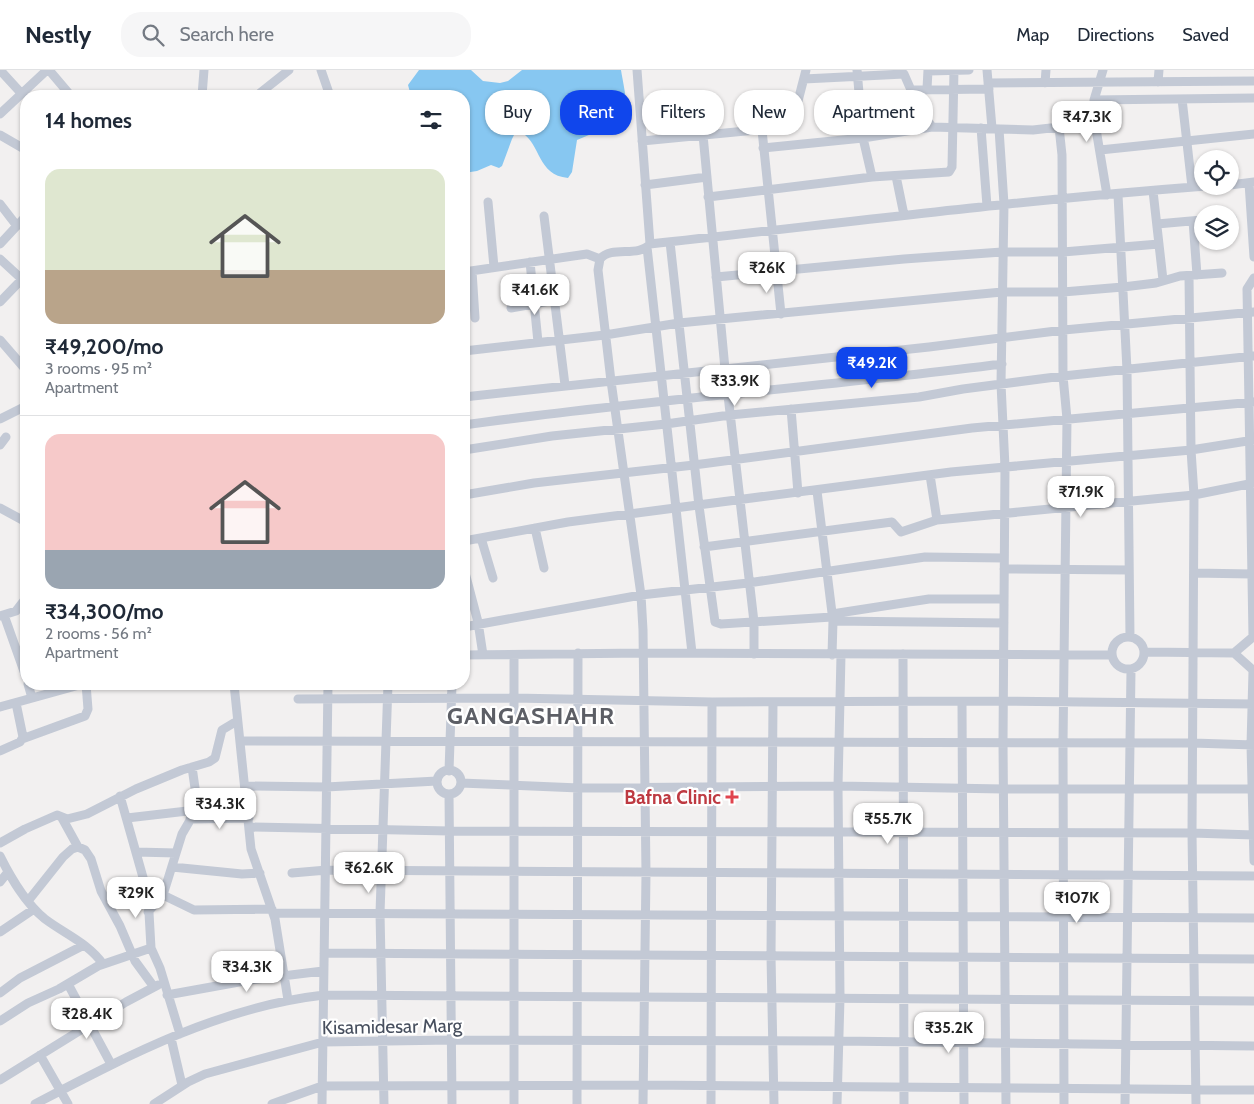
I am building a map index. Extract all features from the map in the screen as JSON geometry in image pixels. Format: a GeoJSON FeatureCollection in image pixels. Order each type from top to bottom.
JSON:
{"type":"FeatureCollection","features":[{"type":"Feature","properties":{"kind":"street"},"geometry":{"type":"LineString","coordinates":[[0,70],[20,92]]}},
{"type":"Feature","properties":{"kind":"street"},"geometry":{"type":"LineString","coordinates":[[25,90],[48,70],[66,90]]}},
{"type":"Feature","properties":{"kind":"street"},"geometry":{"type":"LineString","coordinates":[[202,90],[204,70]]}},
{"type":"Feature","properties":{"kind":"street"},"geometry":{"type":"LineString","coordinates":[[264,90],[289,70]]}},
{"type":"Feature","properties":{"kind":"street"},"geometry":{"type":"LineString","coordinates":[[321,70],[328,90]]}},
{"type":"Feature","properties":{"kind":"street"},"geometry":{"type":"LineString","coordinates":[[637,70],[656,328],[692,653]]}},
{"type":"Feature","properties":{"kind":"street"},"geometry":{"type":"LineString","coordinates":[[927,89],[928,70],[969,70]]}},
{"type":"Feature","properties":{"kind":"street"},"geometry":{"type":"LineString","coordinates":[[708,196],[872,177],[946,173],[951,170],[954,127],[954,70]]}},
{"type":"Feature","properties":{"kind":"street"},"geometry":{"type":"LineString","coordinates":[[987,70],[996,128],[1004,204],[1001,384],[1005,467],[1003,789],[1006,916],[1004,998],[1006,1104]]}},
{"type":"Feature","properties":{"kind":"street"},"geometry":{"type":"LineString","coordinates":[[1045,83],[1046,70]]}},
{"type":"Feature","properties":{"kind":"street"},"geometry":{"type":"LineString","coordinates":[[1103,70],[1101,82],[1094,100],[1095,123],[1108,195]]}},
{"type":"Feature","properties":{"kind":"street"},"geometry":{"type":"LineString","coordinates":[[1158,82],[1159,70]]}},
{"type":"Feature","properties":{"kind":"street"},"geometry":{"type":"LineString","coordinates":[[801,90],[805,75],[856,73],[904,74],[912,90],[1045,83],[1254,81]]}},
{"type":"Feature","properties":{"kind":"street"},"geometry":{"type":"LineString","coordinates":[[856,73],[864,138],[872,177]]}},
{"type":"Feature","properties":{"kind":"street"},"geometry":{"type":"LineString","coordinates":[[2,109],[20,94]]}},
{"type":"Feature","properties":{"kind":"street"},"geometry":{"type":"LineString","coordinates":[[1094,100],[1254,98]]}},
{"type":"Feature","properties":{"kind":"street"},"geometry":{"type":"LineString","coordinates":[[643,1104],[646,873],[644,653],[641,595],[605,335],[598,270],[600,259],[608,252],[770,229],[1061,198],[1118,195],[1192,187],[1182,99]]}},
{"type":"Feature","properties":{"kind":"street"},"geometry":{"type":"LineString","coordinates":[[933,127],[1033,130],[1095,123]]}},
{"type":"Feature","properties":{"kind":"street"},"geometry":{"type":"LineString","coordinates":[[1059,127],[1064,292],[1063,376],[1066,419],[1063,744],[1065,917],[1064,1104]]}},
{"type":"Feature","properties":{"kind":"street"},"geometry":{"type":"LineString","coordinates":[[981,128],[986,206]]}},
{"type":"Feature","properties":{"kind":"street"},"geometry":{"type":"LineString","coordinates":[[642,141],[734,133]]}},
{"type":"Feature","properties":{"kind":"street"},"geometry":{"type":"LineString","coordinates":[[1100,150],[1254,134]]}},
{"type":"Feature","properties":{"kind":"street"},"geometry":{"type":"LineString","coordinates":[[0,135],[20,147]]}},
{"type":"Feature","properties":{"kind":"street"},"geometry":{"type":"LineString","coordinates":[[762,135],[770,229],[781,314]]}},
{"type":"Feature","properties":{"kind":"street"},"geometry":{"type":"LineString","coordinates":[[763,148],[883,135]]}},
{"type":"Feature","properties":{"kind":"street"},"geometry":{"type":"LineString","coordinates":[[703,136],[724,369],[754,622],[754,654]]}},
{"type":"Feature","properties":{"kind":"street"},"geometry":{"type":"LineString","coordinates":[[896,176],[904,216]]}},
{"type":"Feature","properties":{"kind":"street"},"geometry":{"type":"LineString","coordinates":[[645,185],[707,177]]}},
{"type":"Feature","properties":{"kind":"street"},"geometry":{"type":"LineString","coordinates":[[1239,184],[1252,183],[1254,257]]}},
{"type":"Feature","properties":{"kind":"street"},"geometry":{"type":"LineString","coordinates":[[1153,191],[1163,280]]}},
{"type":"Feature","properties":{"kind":"street"},"geometry":{"type":"LineString","coordinates":[[1118,195],[1127,370],[1130,637]]}},
{"type":"Feature","properties":{"kind":"street"},"geometry":{"type":"LineString","coordinates":[[488,202],[494,267]]}},
{"type":"Feature","properties":{"kind":"street"},"geometry":{"type":"LineString","coordinates":[[0,204],[17,226]]}},
{"type":"Feature","properties":{"kind":"street"},"geometry":{"type":"LineString","coordinates":[[544,216],[565,385]]}},
{"type":"Feature","properties":{"kind":"street"},"geometry":{"type":"LineString","coordinates":[[1157,224],[1194,220]]}},
{"type":"Feature","properties":{"kind":"street"},"geometry":{"type":"LineString","coordinates":[[0,244],[20,223]]}},
{"type":"Feature","properties":{"kind":"street"},"geometry":{"type":"LineString","coordinates":[[670,242],[704,547],[714,619],[717,624],[832,617],[1004,623]]}},
{"type":"Feature","properties":{"kind":"street"},"geometry":{"type":"LineString","coordinates":[[716,277],[904,259],[1002,252],[1063,252],[1159,244]]}},
{"type":"Feature","properties":{"kind":"street"},"geometry":{"type":"LineString","coordinates":[[1195,250],[1189,318],[1189,363],[1194,495],[1194,789],[1192,833],[1196,1104]]}},
{"type":"Feature","properties":{"kind":"street"},"geometry":{"type":"LineString","coordinates":[[470,272],[586,254],[600,259]]}},
{"type":"Feature","properties":{"kind":"street"},"geometry":{"type":"LineString","coordinates":[[0,258],[20,275]]}},
{"type":"Feature","properties":{"kind":"street"},"geometry":{"type":"LineString","coordinates":[[530,262],[538,342]]}},
{"type":"Feature","properties":{"kind":"street"},"geometry":{"type":"LineString","coordinates":[[470,350],[605,335],[679,323],[1002,292],[1064,292],[1123,287],[1222,273]]}},
{"type":"Feature","properties":{"kind":"street"},"geometry":{"type":"LineString","coordinates":[[1144,652],[1234,653],[1254,636],[1252,570],[1252,356],[1251,312],[1247,289],[1254,278]]}},
{"type":"Feature","properties":{"kind":"street"},"geometry":{"type":"LineString","coordinates":[[0,302],[20,284]]}},
{"type":"Feature","properties":{"kind":"street"},"geometry":{"type":"LineString","coordinates":[[470,285],[475,318]]}},
{"type":"Feature","properties":{"kind":"street"},"geometry":{"type":"LineString","coordinates":[[511,308],[555,300]]}},
{"type":"Feature","properties":{"kind":"street"},"geometry":{"type":"LineString","coordinates":[[470,396],[1064,330],[1251,312]]}},
{"type":"Feature","properties":{"kind":"street"},"geometry":{"type":"LineString","coordinates":[[0,340],[20,363]]}},
{"type":"Feature","properties":{"kind":"street"},"geometry":{"type":"LineString","coordinates":[[470,449],[515,441],[730,415],[919,397],[1063,376],[1252,356]]}},
{"type":"Feature","properties":{"kind":"street"},"geometry":{"type":"LineString","coordinates":[[470,424],[614,405],[728,395],[1002,364]]}},
{"type":"Feature","properties":{"kind":"street"},"geometry":{"type":"LineString","coordinates":[[470,494],[534,483],[624,474],[944,432],[1066,419],[1252,403]]}},
{"type":"Feature","properties":{"kind":"street"},"geometry":{"type":"LineString","coordinates":[[0,419],[20,409]]}},
{"type":"Feature","properties":{"kind":"street"},"geometry":{"type":"LineString","coordinates":[[791,409],[798,493]]}},
{"type":"Feature","properties":{"kind":"street"},"geometry":{"type":"LineString","coordinates":[[0,445],[6,437]]}},
{"type":"Feature","properties":{"kind":"street"},"geometry":{"type":"LineString","coordinates":[[470,540],[535,528],[930,475],[1127,454],[1191,450],[1253,440]]}},
{"type":"Feature","properties":{"kind":"street"},"geometry":{"type":"LineString","coordinates":[[930,475],[938,520]]}},
{"type":"Feature","properties":{"kind":"street"},"geometry":{"type":"LineString","coordinates":[[704,547],[892,522],[902,532],[938,520],[1194,495],[1253,483]]}},
{"type":"Feature","properties":{"kind":"street"},"geometry":{"type":"LineString","coordinates":[[816,491],[827,572],[840,702],[838,786],[840,998],[837,1104]]}},
{"type":"Feature","properties":{"kind":"street"},"geometry":{"type":"LineString","coordinates":[[0,508],[20,519]]}},
{"type":"Feature","properties":{"kind":"street"},"geometry":{"type":"LineString","coordinates":[[535,528],[544,568]]}},
{"type":"Feature","properties":{"kind":"street"},"geometry":{"type":"LineString","coordinates":[[481,538],[493,578]]}},
{"type":"Feature","properties":{"kind":"street"},"geometry":{"type":"LineString","coordinates":[[470,625],[641,595],[748,583],[935,556],[1004,558]]}},
{"type":"Feature","properties":{"kind":"street"},"geometry":{"type":"LineString","coordinates":[[1004,569],[1129,570]]}},
{"type":"Feature","properties":{"kind":"street"},"geometry":{"type":"LineString","coordinates":[[1194,572],[1252,570]]}},
{"type":"Feature","properties":{"kind":"street"},"geometry":{"type":"LineString","coordinates":[[470,592],[478,622],[483,655]]}},
{"type":"Feature","properties":{"kind":"street"},"geometry":{"type":"LineString","coordinates":[[832,617],[929,599],[1004,599]]}},
{"type":"Feature","properties":{"kind":"street"},"geometry":{"type":"LineString","coordinates":[[20,606],[16,611],[2,616],[20,662]]}},
{"type":"Feature","properties":{"kind":"street"},"geometry":{"type":"LineString","coordinates":[[1130,637],[1140,642],[1144,652],[1142,662],[1130,670],[1116,664],[1112,655],[1117,642],[1130,637]]}},
{"type":"Feature","properties":{"kind":"street"},"geometry":{"type":"LineString","coordinates":[[577,1104],[578,653]]}},
{"type":"Feature","properties":{"kind":"street"},"geometry":{"type":"LineString","coordinates":[[470,655],[692,653],[1112,655]]}},
{"type":"Feature","properties":{"kind":"street"},"geometry":{"type":"LineString","coordinates":[[1234,653],[1253,671],[1254,861]]}},
{"type":"Feature","properties":{"kind":"street"},"geometry":{"type":"LineString","coordinates":[[904,654],[902,702],[904,1104]]}},
{"type":"Feature","properties":{"kind":"street"},"geometry":{"type":"LineString","coordinates":[[514,655],[514,954],[512,1040],[514,1104]]}},
{"type":"Feature","properties":{"kind":"street"},"geometry":{"type":"LineString","coordinates":[[1125,1104],[1126,916],[1130,834],[1130,670]]}},
{"type":"Feature","properties":{"kind":"street"},"geometry":{"type":"LineString","coordinates":[[30,690],[32,698]]}},
{"type":"Feature","properties":{"kind":"street"},"geometry":{"type":"LineString","coordinates":[[0,707],[62,690]]}},
{"type":"Feature","properties":{"kind":"street"},"geometry":{"type":"LineString","coordinates":[[0,751],[22,740],[86,715],[85,690]]}},
{"type":"Feature","properties":{"kind":"street"},"geometry":{"type":"LineString","coordinates":[[234,690],[252,849],[273,911],[286,975],[288,1000]]}},
{"type":"Feature","properties":{"kind":"street"},"geometry":{"type":"LineString","coordinates":[[322,1104],[326,870],[324,830],[328,690]]}},
{"type":"Feature","properties":{"kind":"street"},"geometry":{"type":"LineString","coordinates":[[384,1104],[380,913],[388,690]]}},
{"type":"Feature","properties":{"kind":"street"},"geometry":{"type":"LineString","coordinates":[[449,770],[452,742],[452,690]]}},
{"type":"Feature","properties":{"kind":"street"},"geometry":{"type":"LineString","coordinates":[[298,699],[452,700],[514,698],[712,702],[1004,701],[1253,704]]}},
{"type":"Feature","properties":{"kind":"street"},"geometry":{"type":"LineString","coordinates":[[711,1104],[712,702]]}},
{"type":"Feature","properties":{"kind":"street"},"geometry":{"type":"LineString","coordinates":[[773,702],[771,997],[774,1041],[774,1104]]}},
{"type":"Feature","properties":{"kind":"street"},"geometry":{"type":"LineString","coordinates":[[962,702],[963,833],[961,874],[964,1104]]}},
{"type":"Feature","properties":{"kind":"street"},"geometry":{"type":"LineString","coordinates":[[16,703],[23,732],[22,740]]}},
{"type":"Feature","properties":{"kind":"street"},"geometry":{"type":"LineString","coordinates":[[0,843],[25,829],[57,815],[62,818],[72,819],[87,814],[120,796],[213,760],[222,730],[237,721]]}},
{"type":"Feature","properties":{"kind":"street"},"geometry":{"type":"LineString","coordinates":[[240,741],[327,740],[579,743],[1003,742],[1253,745]]}},
{"type":"Feature","properties":{"kind":"street"},"geometry":{"type":"LineString","coordinates":[[148,913],[163,895],[184,828],[196,810],[197,802],[192,767]]}},
{"type":"Feature","properties":{"kind":"street"},"geometry":{"type":"LineString","coordinates":[[449,770],[456,773],[461,783],[457,791],[449,794],[441,790],[438,781],[441,774],[449,770]]}},
{"type":"Feature","properties":{"kind":"street"},"geometry":{"type":"LineString","coordinates":[[245,786],[326,787],[438,781]]}},
{"type":"Feature","properties":{"kind":"street"},"geometry":{"type":"LineString","coordinates":[[461,783],[579,788],[838,786],[1003,789],[1253,789]]}},
{"type":"Feature","properties":{"kind":"street"},"geometry":{"type":"LineString","coordinates":[[449,794],[452,1104]]}},
{"type":"Feature","properties":{"kind":"street"},"geometry":{"type":"LineString","coordinates":[[120,796],[148,894],[151,948],[158,963],[167,995],[176,1036],[182,1085]]}},
{"type":"Feature","properties":{"kind":"street"},"geometry":{"type":"LineString","coordinates":[[126,818],[196,810]]}},
{"type":"Feature","properties":{"kind":"street"},"geometry":{"type":"LineString","coordinates":[[62,818],[78,847],[85,850],[91,860],[101,891],[125,936],[132,954],[154,987]]}},
{"type":"Feature","properties":{"kind":"street"},"geometry":{"type":"LineString","coordinates":[[190,819],[249,822],[324,830],[382,831],[1192,833],[1254,835]]}},
{"type":"Feature","properties":{"kind":"street"},"geometry":{"type":"LineString","coordinates":[[0,932],[31,905],[63,857],[72,849],[78,847]]}},
{"type":"Feature","properties":{"kind":"street"},"geometry":{"type":"LineString","coordinates":[[136,852],[176,853]]}},
{"type":"Feature","properties":{"kind":"street"},"geometry":{"type":"LineString","coordinates":[[0,856],[8,872],[31,905],[59,929],[94,951],[103,964]]}},
{"type":"Feature","properties":{"kind":"street"},"geometry":{"type":"LineString","coordinates":[[172,867],[242,874],[260,872]]}},
{"type":"Feature","properties":{"kind":"street"},"geometry":{"type":"LineString","coordinates":[[292,872],[326,870],[514,873],[1254,876]]}},
{"type":"Feature","properties":{"kind":"street"},"geometry":{"type":"LineString","coordinates":[[0,882],[8,872]]}},
{"type":"Feature","properties":{"kind":"street"},"geometry":{"type":"LineString","coordinates":[[163,895],[194,910],[451,913],[514,916],[712,914],[1254,918]]}},
{"type":"Feature","properties":{"kind":"street"},"geometry":{"type":"LineString","coordinates":[[0,993],[20,978],[84,944]]}},
{"type":"Feature","properties":{"kind":"street"},"geometry":{"type":"LineString","coordinates":[[0,1021],[28,1003],[68,984],[103,964],[151,948]]}},
{"type":"Feature","properties":{"kind":"street"},"geometry":{"type":"LineString","coordinates":[[324,953],[577,956],[645,954],[839,958],[1126,957],[1254,959]]}},
{"type":"Feature","properties":{"kind":"street"},"geometry":{"type":"LineString","coordinates":[[167,995],[323,970]]}},
{"type":"Feature","properties":{"kind":"street"},"geometry":{"type":"LineString","coordinates":[[0,1080],[90,1024],[163,982]]}},
{"type":"Feature","properties":{"kind":"street"},"geometry":{"type":"LineString","coordinates":[[68,984],[111,1064]]}},
{"type":"Feature","properties":{"kind":"street"},"geometry":{"type":"LineString","coordinates":[[35,1104],[111,1064],[176,1036],[250,1008],[324,994],[1254,1001]]}},
{"type":"Feature","properties":{"kind":"street","name":"Kisamidesar Marg"},"geometry":{"type":"LineString","coordinates":[[154,1104],[182,1085],[205,1074],[324,1042],[644,1040],[1254,1046]]}},
{"type":"Feature","properties":{"kind":"street"},"geometry":{"type":"LineString","coordinates":[[40,1055],[68,1104]]}},
{"type":"Feature","properties":{"kind":"street"},"geometry":{"type":"LineString","coordinates":[[272,1104],[322,1086],[384,1085],[1254,1090]]}},
{"type":"Feature","properties":{"kind":"water"},"geometry":{"type":"Polygon","coordinates":[[[419,70],[471,70],[483,81],[500,83],[508,81],[522,70],[621,70],[624,90],[560,90],[560,135],[589,135],[577,140],[572,172],[568,178],[558,176],[550,171],[540,158],[533,144],[524,135],[550,135],[550,90],[485,90],[485,135],[514,135],[502,166],[499,168],[491,165],[470,172],[470,90],[409,90],[408,85],[419,70]]]}},
{"type":"Feature","properties":{"kind":"place","name":"Bafna Clinic"},"geometry":{"type":"Point","coordinates":[732,797]}},
{"type":"Feature","properties":{"kind":"district","name":"GANGASHAHR"},"geometry":{"type":"Point","coordinates":[531,716]}}]}
